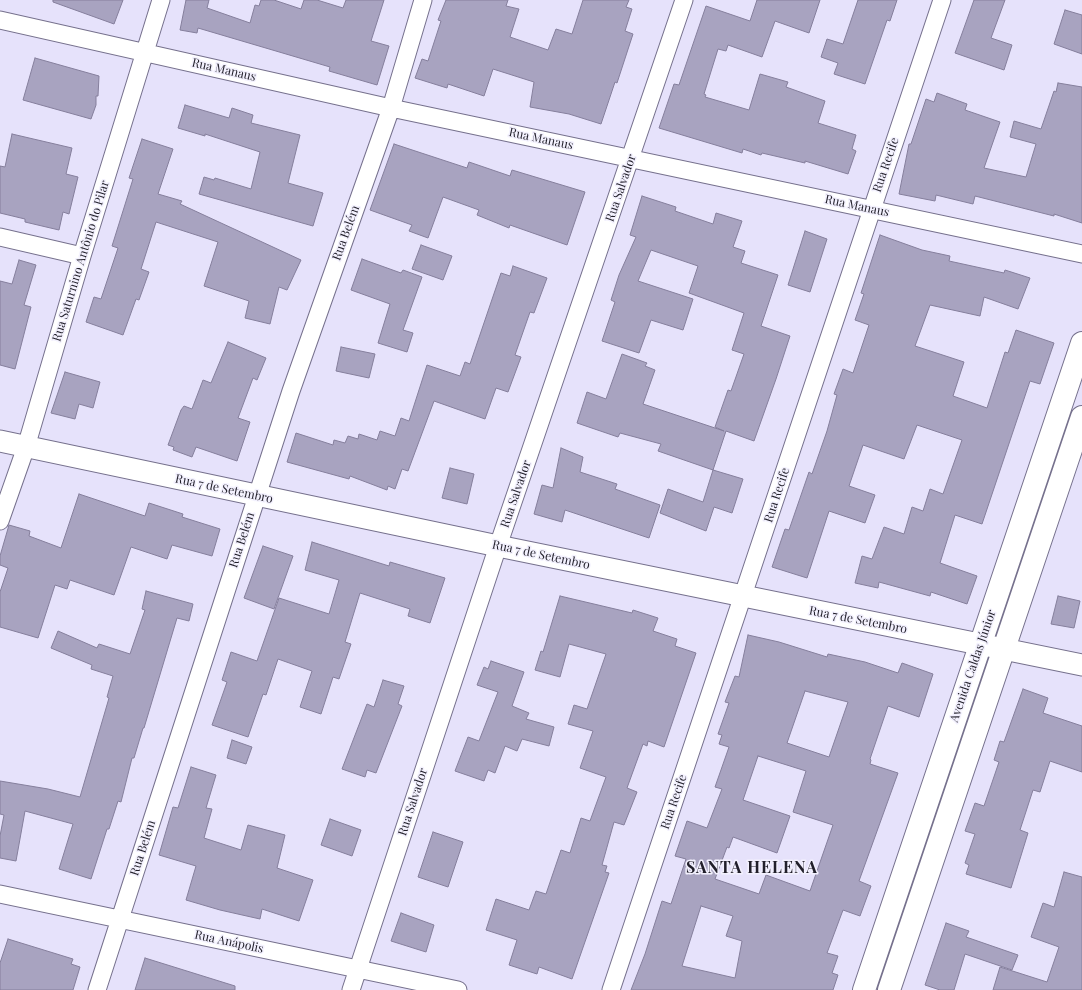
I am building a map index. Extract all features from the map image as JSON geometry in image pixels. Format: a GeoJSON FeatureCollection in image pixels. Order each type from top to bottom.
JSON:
{"type":"FeatureCollection","features":[{"type":"Feature","properties":{"kind":"main road","name":"Avenida Caldas Júnior"},"geometry":{"type":"LineString","coordinates":[[864,990],[1082,343]]}},
{"type":"Feature","properties":{"kind":"main road","name":"Avenida Caldas Júnior"},"geometry":{"type":"LineString","coordinates":[[889,990],[1082,417]]}},
{"type":"Feature","properties":{"kind":"street","name":"Rua Saturnino Antônio do Pilar"},"geometry":{"type":"LineString","coordinates":[[0,521],[26,447],[82,256],[161,0]]}},
{"type":"Feature","properties":{"kind":"street","name":"Rua Belém"},"geometry":{"type":"LineString","coordinates":[[97,990],[322,297],[391,108],[423,0]]}},
{"type":"Feature","properties":{"kind":"street","name":"Rua Salvador"},"geometry":{"type":"LineString","coordinates":[[351,990],[498,546],[684,0]]}},
{"type":"Feature","properties":{"kind":"street","name":"Rua Recife"},"geometry":{"type":"LineString","coordinates":[[611,990],[744,597],[871,209],[942,0]]}},
{"type":"Feature","properties":{"kind":"street","name":"Rua Manaus"},"geometry":{"type":"LineString","coordinates":[[0,20],[391,108],[1082,254]]}},
{"type":"Feature","properties":{"kind":"street"},"geometry":{"type":"LineString","coordinates":[[0,237],[82,256]]}},
{"type":"Feature","properties":{"kind":"street","name":"Rua 7 de Setembro"},"geometry":{"type":"LineString","coordinates":[[0,441],[744,597],[1082,665]]}},
{"type":"Feature","properties":{"kind":"street","name":"Rua Anápolis"},"geometry":{"type":"LineString","coordinates":[[0,894],[458,990]]}},
{"type":"Feature","properties":{"kind":"building"},"geometry":{"type":"Polygon","coordinates":[[[53,0],[123,0],[114,24],[53,2],[53,0]]]}},
{"type":"Feature","properties":{"kind":"building"},"geometry":{"type":"Polygon","coordinates":[[[186,0],[209,0],[207,8],[250,23],[255,5],[259,6],[261,0],[274,0],[301,9],[304,0],[317,0],[343,8],[346,0],[384,0],[371,41],[389,46],[377,85],[329,71],[330,67],[198,28],[197,33],[180,30],[186,0]]]}},
{"type":"Feature","properties":{"kind":"building"},"geometry":{"type":"Polygon","coordinates":[[[446,0],[508,0],[506,6],[519,9],[510,37],[548,50],[556,29],[572,34],[583,0],[629,0],[626,7],[632,9],[625,31],[633,34],[617,83],[615,82],[601,124],[569,114],[530,107],[534,82],[493,69],[484,96],[448,84],[447,88],[415,78],[422,59],[428,61],[441,21],[438,20],[446,0]]]}},
{"type":"Feature","properties":{"kind":"building"},"geometry":{"type":"Polygon","coordinates":[[[757,0],[820,0],[809,33],[775,21],[762,57],[728,45],[726,51],[718,49],[704,94],[706,95],[705,97],[749,110],[760,74],[788,82],[786,87],[825,101],[818,123],[856,135],[852,149],[856,151],[848,174],[805,161],[805,163],[762,153],[761,155],[743,149],[742,153],[659,128],[674,84],[679,85],[706,6],[750,21],[757,0]]]}},
{"type":"Feature","properties":{"kind":"building"},"geometry":{"type":"Polygon","coordinates":[[[858,0],[897,0],[890,21],[887,20],[865,84],[834,74],[838,63],[821,57],[827,39],[843,44],[858,0]]]}},
{"type":"Feature","properties":{"kind":"building"},"geometry":{"type":"Polygon","coordinates":[[[974,0],[1005,0],[991,38],[1012,45],[1004,70],[955,53],[974,0]]]}},
{"type":"Feature","properties":{"kind":"building"},"geometry":{"type":"Polygon","coordinates":[[[1065,10],[1082,15],[1082,54],[1054,44],[1065,10]]]}},
{"type":"Feature","properties":{"kind":"building"},"geometry":{"type":"Polygon","coordinates":[[[35,58],[99,76],[98,96],[96,96],[96,105],[91,119],[23,100],[35,58]]]}},
{"type":"Feature","properties":{"kind":"building"},"geometry":{"type":"Polygon","coordinates":[[[1058,83],[1082,87],[1082,223],[1054,214],[1054,216],[975,196],[973,204],[936,195],[935,201],[899,194],[909,144],[911,144],[926,99],[934,102],[937,93],[967,104],[965,110],[1000,122],[984,168],[1026,177],[1036,144],[1010,137],[1014,121],[1041,129],[1054,91],[1056,92],[1058,83]]]}},
{"type":"Feature","properties":{"kind":"building"},"geometry":{"type":"Polygon","coordinates":[[[185,105],[229,118],[232,108],[253,115],[251,123],[300,135],[288,183],[323,193],[313,226],[199,194],[204,177],[214,180],[215,178],[251,189],[260,152],[205,134],[205,136],[178,128],[185,105]]]}},
{"type":"Feature","properties":{"kind":"building"},"geometry":{"type":"Polygon","coordinates":[[[12,134],[72,148],[66,174],[78,177],[69,214],[63,212],[59,230],[25,222],[25,219],[0,213],[0,166],[5,167],[12,134]]]}},
{"type":"Feature","properties":{"kind":"building"},"geometry":{"type":"Polygon","coordinates":[[[142,139],[173,149],[158,194],[182,201],[180,204],[301,260],[287,290],[279,287],[270,324],[245,318],[249,301],[204,286],[218,242],[156,222],[141,269],[149,272],[139,300],[136,299],[123,335],[86,322],[94,297],[101,299],[118,248],[112,246],[133,179],[129,178],[142,139]]]}},
{"type":"Feature","properties":{"kind":"building"},"geometry":{"type":"Polygon","coordinates":[[[394,144],[467,168],[469,162],[510,176],[512,170],[585,192],[567,245],[510,225],[509,228],[477,215],[479,210],[443,197],[428,238],[409,231],[412,225],[370,210],[394,144]]]}},
{"type":"Feature","properties":{"kind":"building"},"geometry":{"type":"Polygon","coordinates":[[[642,196],[676,207],[675,211],[713,224],[716,213],[742,221],[733,247],[745,251],[741,263],[778,275],[761,326],[790,336],[776,379],[754,441],[726,431],[713,470],[658,451],[661,444],[620,433],[618,437],[577,423],[587,392],[606,399],[622,354],[647,363],[645,366],[655,370],[643,404],[724,431],[715,427],[728,390],[731,391],[744,354],[732,350],[744,313],[689,293],[698,266],[651,250],[638,281],[693,299],[683,330],[651,320],[639,353],[602,341],[615,302],[611,300],[619,275],[636,237],[630,235],[642,196]]]}},
{"type":"Feature","properties":{"kind":"building"},"geometry":{"type":"Polygon","coordinates":[[[805,231],[827,239],[810,292],[788,285],[805,231]]]}},
{"type":"Feature","properties":{"kind":"building"},"geometry":{"type":"Polygon","coordinates":[[[880,235],[922,250],[950,256],[949,261],[1004,273],[1005,270],[1030,278],[1018,309],[984,297],[980,316],[930,305],[915,346],[964,362],[953,396],[987,408],[1005,352],[1008,353],[1016,330],[1054,343],[1040,384],[1030,381],[982,524],[955,515],[940,563],[977,576],[967,604],[931,592],[930,596],[879,582],[878,588],[855,583],[862,556],[872,559],[884,527],[904,534],[912,507],[923,511],[930,489],[943,494],[962,440],[917,425],[904,459],[863,445],[849,486],[875,495],[865,523],[829,511],[807,578],[772,567],[785,529],[789,530],[809,472],[812,474],[827,431],[837,395],[834,394],[843,369],[853,373],[869,325],[855,320],[864,294],[861,293],[880,235]]]}},
{"type":"Feature","properties":{"kind":"building"},"geometry":{"type":"Polygon","coordinates":[[[421,245],[452,256],[443,280],[412,269],[421,245]]]}},
{"type":"Feature","properties":{"kind":"building"},"geometry":{"type":"Polygon","coordinates":[[[362,259],[401,273],[403,270],[422,277],[403,330],[413,333],[407,352],[378,343],[390,304],[351,290],[362,259]]]}},
{"type":"Feature","properties":{"kind":"building"},"geometry":{"type":"Polygon","coordinates":[[[19,260],[36,265],[24,305],[31,307],[15,369],[0,365],[0,281],[12,284],[19,260]]]}},
{"type":"Feature","properties":{"kind":"building"},"geometry":{"type":"Polygon","coordinates":[[[513,266],[547,278],[534,313],[530,312],[515,355],[521,357],[508,392],[496,388],[485,419],[434,401],[408,471],[402,469],[395,489],[388,486],[387,490],[350,476],[349,479],[287,462],[296,433],[333,445],[334,440],[345,443],[348,436],[358,439],[359,434],[377,440],[380,431],[395,436],[401,418],[409,421],[427,365],[460,376],[465,362],[470,364],[501,273],[510,276],[513,266]]]}},
{"type":"Feature","properties":{"kind":"building"},"geometry":{"type":"Polygon","coordinates":[[[228,342],[266,358],[257,380],[253,378],[238,418],[250,422],[237,461],[196,447],[192,457],[173,450],[174,447],[168,445],[181,410],[184,406],[192,409],[203,380],[211,383],[228,342]]]}},
{"type":"Feature","properties":{"kind":"building"},"geometry":{"type":"Polygon","coordinates":[[[341,347],[375,354],[369,378],[336,371],[341,347]]]}},
{"type":"Feature","properties":{"kind":"building"},"geometry":{"type":"Polygon","coordinates":[[[65,372],[100,382],[93,408],[79,404],[75,419],[51,413],[65,372]]]}},
{"type":"Feature","properties":{"kind":"building"},"geometry":{"type":"Polygon","coordinates":[[[561,448],[583,457],[580,472],[617,484],[615,489],[660,505],[649,538],[565,510],[562,522],[534,514],[542,485],[553,488],[561,448]]]}},
{"type":"Feature","properties":{"kind":"building"},"geometry":{"type":"Polygon","coordinates":[[[450,468],[474,474],[467,504],[442,498],[450,468]]]}},
{"type":"Feature","properties":{"kind":"building"},"geometry":{"type":"Polygon","coordinates":[[[713,470],[743,479],[732,513],[714,507],[706,531],[660,513],[668,489],[703,502],[713,470]]]}},
{"type":"Feature","properties":{"kind":"building"},"geometry":{"type":"Polygon","coordinates":[[[79,494],[145,516],[149,503],[183,514],[182,517],[220,529],[212,556],[172,545],[167,559],[131,547],[114,595],[70,580],[67,589],[55,585],[38,638],[0,627],[0,592],[8,568],[0,565],[0,556],[9,525],[30,531],[29,536],[61,548],[79,494]]]}},
{"type":"Feature","properties":{"kind":"building"},"geometry":{"type":"Polygon","coordinates":[[[312,542],[389,566],[390,562],[445,578],[430,623],[408,616],[410,609],[360,593],[345,642],[351,644],[339,679],[333,677],[321,714],[300,707],[312,671],[278,659],[266,695],[263,694],[248,737],[212,725],[227,682],[222,680],[231,652],[257,661],[279,598],[329,614],[339,580],[305,570],[312,542]]]}},
{"type":"Feature","properties":{"kind":"building"},"geometry":{"type":"Polygon","coordinates":[[[263,546],[293,556],[274,609],[244,598],[263,546]]]}},
{"type":"Feature","properties":{"kind":"building"},"geometry":{"type":"Polygon","coordinates":[[[146,591],[193,604],[189,621],[177,618],[144,728],[134,758],[132,758],[121,802],[118,801],[109,829],[107,829],[91,879],[59,869],[73,824],[25,811],[16,861],[0,858],[0,836],[4,815],[0,814],[0,781],[48,789],[80,797],[109,698],[107,697],[113,676],[91,669],[92,665],[51,648],[58,631],[97,648],[99,644],[130,654],[145,610],[142,609],[146,591]]]}},
{"type":"Feature","properties":{"kind":"building"},"geometry":{"type":"Polygon","coordinates":[[[560,596],[632,613],[633,610],[658,618],[653,631],[677,639],[675,646],[696,653],[664,747],[648,741],[647,746],[643,744],[627,788],[637,792],[624,825],[614,822],[602,865],[607,866],[605,872],[609,873],[572,979],[539,967],[537,974],[509,965],[517,940],[486,930],[496,899],[529,910],[536,891],[546,894],[561,850],[570,853],[581,818],[590,821],[606,777],[580,768],[593,731],[568,724],[574,705],[587,709],[606,654],[569,644],[560,677],[535,670],[541,651],[543,652],[560,596]]]}},
{"type":"Feature","properties":{"kind":"building"},"geometry":{"type":"Polygon","coordinates":[[[1058,596],[1080,601],[1074,628],[1051,624],[1058,596]]]}},
{"type":"Feature","properties":{"kind":"building"},"geometry":{"type":"Polygon","coordinates":[[[748,635],[779,642],[827,657],[828,654],[865,662],[898,673],[902,663],[933,674],[919,717],[888,706],[870,759],[870,764],[898,773],[859,881],[871,886],[860,916],[843,910],[827,953],[838,956],[832,973],[838,975],[833,990],[631,990],[645,954],[662,901],[671,904],[686,859],[675,856],[687,821],[707,828],[722,789],[715,787],[729,747],[719,744],[722,735],[718,734],[729,703],[725,702],[735,676],[739,677],[748,635]],[[805,691],[787,743],[829,757],[848,702],[805,691]],[[758,756],[743,800],[790,816],[777,853],[733,837],[729,848],[727,847],[715,879],[759,894],[766,875],[810,891],[833,825],[793,812],[806,771],[758,756]],[[701,906],[682,966],[735,978],[742,941],[726,936],[733,916],[701,906]]]}},
{"type":"Feature","properties":{"kind":"building"},"geometry":{"type":"Polygon","coordinates":[[[491,661],[524,672],[512,706],[529,713],[526,719],[554,727],[549,746],[522,739],[517,751],[505,746],[495,773],[488,770],[484,781],[455,771],[468,737],[479,741],[498,692],[477,685],[484,667],[488,669],[491,661]]]}},
{"type":"Feature","properties":{"kind":"building"},"geometry":{"type":"Polygon","coordinates":[[[383,680],[404,686],[398,704],[402,706],[376,773],[367,770],[365,777],[342,769],[367,704],[374,707],[383,680]]]}},
{"type":"Feature","properties":{"kind":"building"},"geometry":{"type":"Polygon","coordinates":[[[1023,689],[1048,698],[1043,713],[1082,726],[1082,772],[1050,761],[1040,792],[1033,790],[1020,830],[1028,833],[1011,888],[966,874],[969,865],[965,863],[975,834],[965,831],[975,803],[984,806],[999,762],[994,760],[1000,741],[1004,742],[1023,689]]]}},
{"type":"Feature","properties":{"kind":"building"},"geometry":{"type":"Polygon","coordinates":[[[232,740],[252,747],[246,764],[227,758],[232,740]]]}},
{"type":"Feature","properties":{"kind":"building"},"geometry":{"type":"Polygon","coordinates":[[[191,767],[216,775],[206,808],[212,809],[204,838],[241,850],[248,825],[285,835],[277,868],[313,880],[299,921],[262,909],[260,919],[220,910],[186,900],[196,866],[159,855],[173,807],[178,808],[191,767]]]}},
{"type":"Feature","properties":{"kind":"building"},"geometry":{"type":"Polygon","coordinates":[[[330,819],[361,830],[352,856],[321,845],[330,819]]]}},
{"type":"Feature","properties":{"kind":"building"},"geometry":{"type":"Polygon","coordinates":[[[433,832],[463,842],[448,887],[418,877],[433,832]]]}},
{"type":"Feature","properties":{"kind":"building"},"geometry":{"type":"Polygon","coordinates":[[[1064,872],[1082,877],[1082,990],[993,990],[1000,967],[1047,982],[1059,947],[1031,937],[1043,903],[1054,907],[1064,872]]]}},
{"type":"Feature","properties":{"kind":"building"},"geometry":{"type":"Polygon","coordinates":[[[401,913],[434,925],[426,952],[391,941],[401,913]]]}},
{"type":"Feature","properties":{"kind":"building"},"geometry":{"type":"Polygon","coordinates":[[[946,923],[969,931],[966,937],[1018,955],[1012,970],[965,954],[954,990],[940,990],[925,985],[946,923]]]}},
{"type":"Feature","properties":{"kind":"building"},"geometry":{"type":"Polygon","coordinates":[[[8,939],[73,959],[71,964],[80,967],[73,990],[0,990],[0,963],[8,939]]]}},
{"type":"Feature","properties":{"kind":"building"},"geometry":{"type":"Polygon","coordinates":[[[145,958],[235,986],[235,990],[135,990],[145,958]]]}},
{"type":"Feature","properties":{"kind":"district","name":"SANTA HELENA"},"geometry":{"type":"Point","coordinates":[752,868]}}]}
